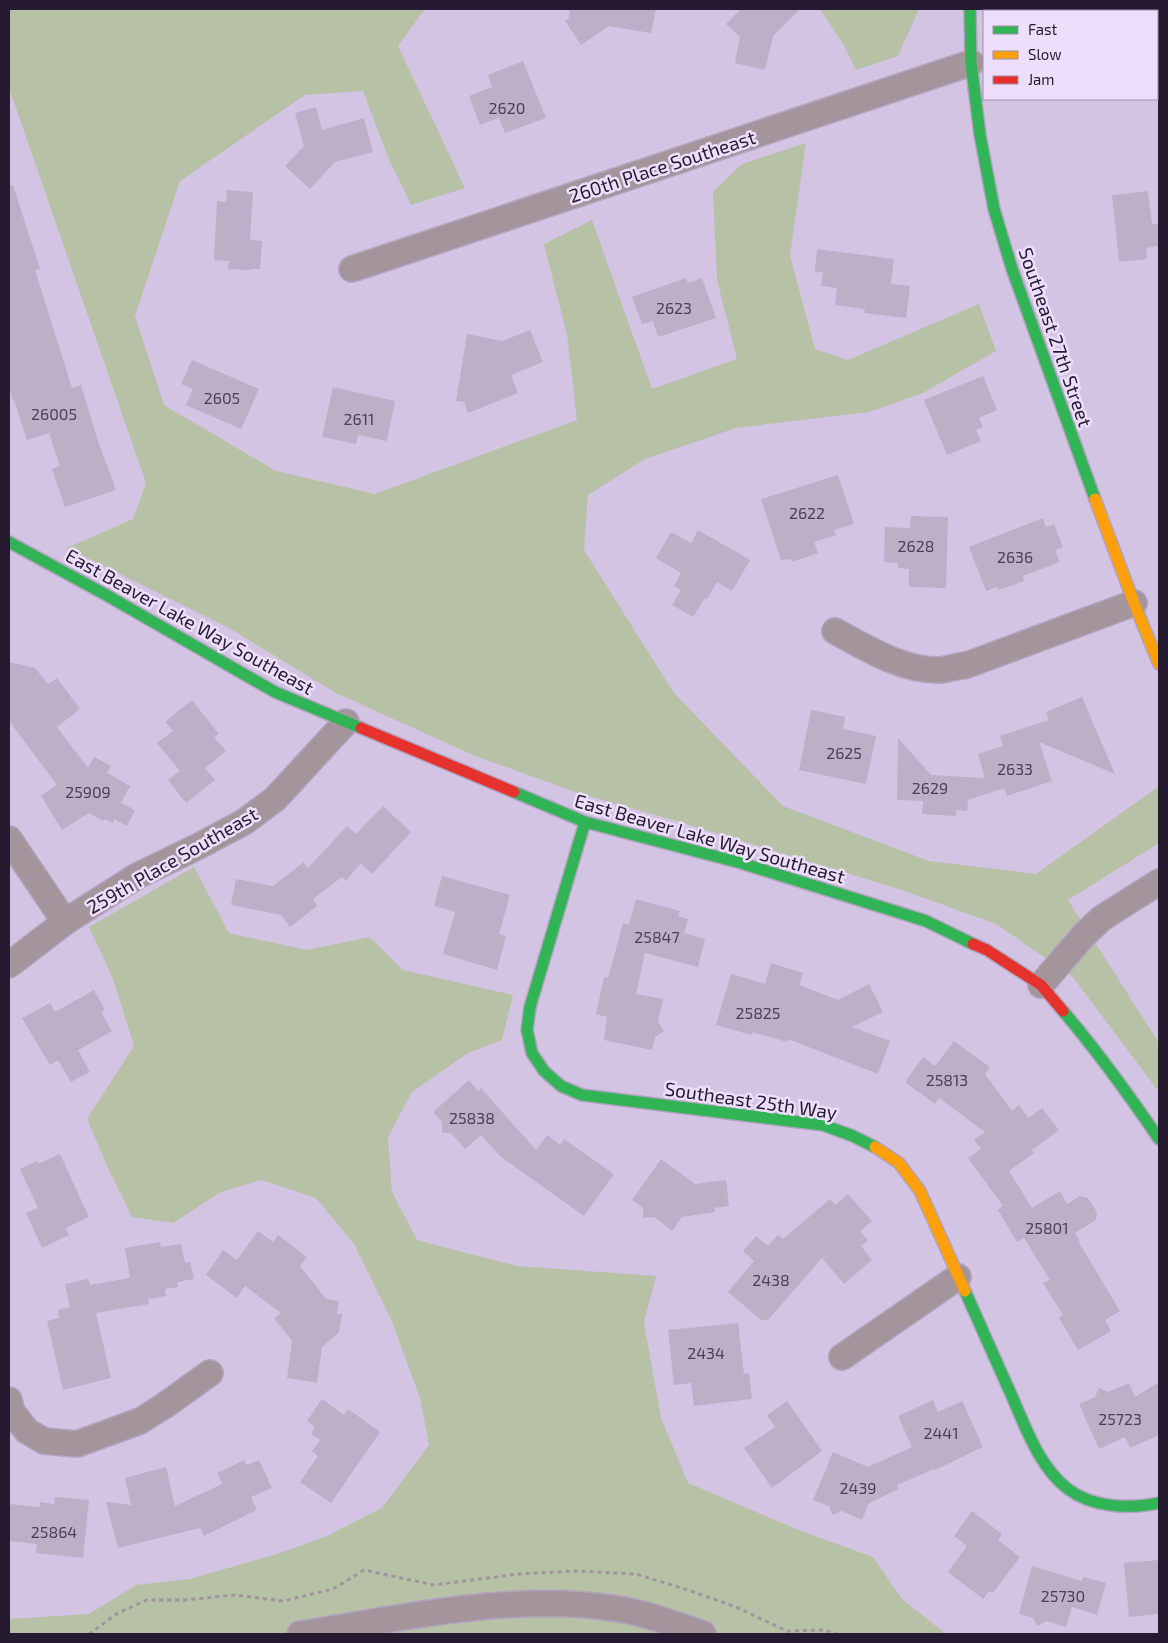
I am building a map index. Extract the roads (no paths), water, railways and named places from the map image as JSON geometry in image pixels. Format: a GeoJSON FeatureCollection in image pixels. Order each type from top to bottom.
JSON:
{"type":"FeatureCollection","features":[{"type":"Feature","properties":{"kind":"street","name":"Southeast 27th Street"},"geometry":{"type":"LineString","coordinates":[[970,9],[971,63],[980,135],[994,209],[1012,269],[1072,436],[1134,603],[1159,664]]}},
{"type":"Feature","properties":{"kind":"street","name":"260th Place Southeast"},"geometry":{"type":"LineString","coordinates":[[352,269],[971,63]]}},
{"type":"Feature","properties":{"kind":"street","name":"East Beaver Lake Way Southeast"},"geometry":{"type":"LineString","coordinates":[[9,542],[108,596],[275,692],[585,822],[741,863],[926,921],[987,950],[1041,985],[1089,1042],[1132,1099],[1159,1139]]}},
{"type":"Feature","properties":{"kind":"street"},"geometry":{"type":"LineString","coordinates":[[835,631],[885,658],[913,666],[940,670],[967,665],[1134,603]]}},
{"type":"Feature","properties":{"kind":"street","name":"259th Place Southeast"},"geometry":{"type":"LineString","coordinates":[[9,965],[64,922],[137,876],[244,822],[275,799],[346,722]]}},
{"type":"Feature","properties":{"kind":"street","name":"Southeast 25th Way"},"geometry":{"type":"LineString","coordinates":[[585,822],[530,1007],[528,1030],[532,1053],[544,1071],[561,1086],[582,1095],[823,1125],[850,1134],[876,1147],[900,1164],[920,1191],[1037,1451],[1051,1472],[1070,1490],[1095,1502],[1126,1507],[1148,1506],[1159,1503]]}},
{"type":"Feature","properties":{"kind":"street"},"geometry":{"type":"LineString","coordinates":[[9,839],[64,922]]}},
{"type":"Feature","properties":{"kind":"street"},"geometry":{"type":"LineString","coordinates":[[1041,985],[1083,936],[1102,918],[1159,882]]}},
{"type":"Feature","properties":{"kind":"street"},"geometry":{"type":"LineString","coordinates":[[842,1358],[958,1277]]}},
{"type":"Feature","properties":{"kind":"street"},"geometry":{"type":"LineString","coordinates":[[9,1400],[12,1412],[27,1431],[44,1441],[77,1444],[140,1421],[210,1374]]}},
{"type":"Feature","properties":{"kind":"street"},"geometry":{"type":"LineString","coordinates":[[300,1634],[469,1608],[528,1604],[570,1605],[620,1610],[665,1620],[703,1634]]}}]}
